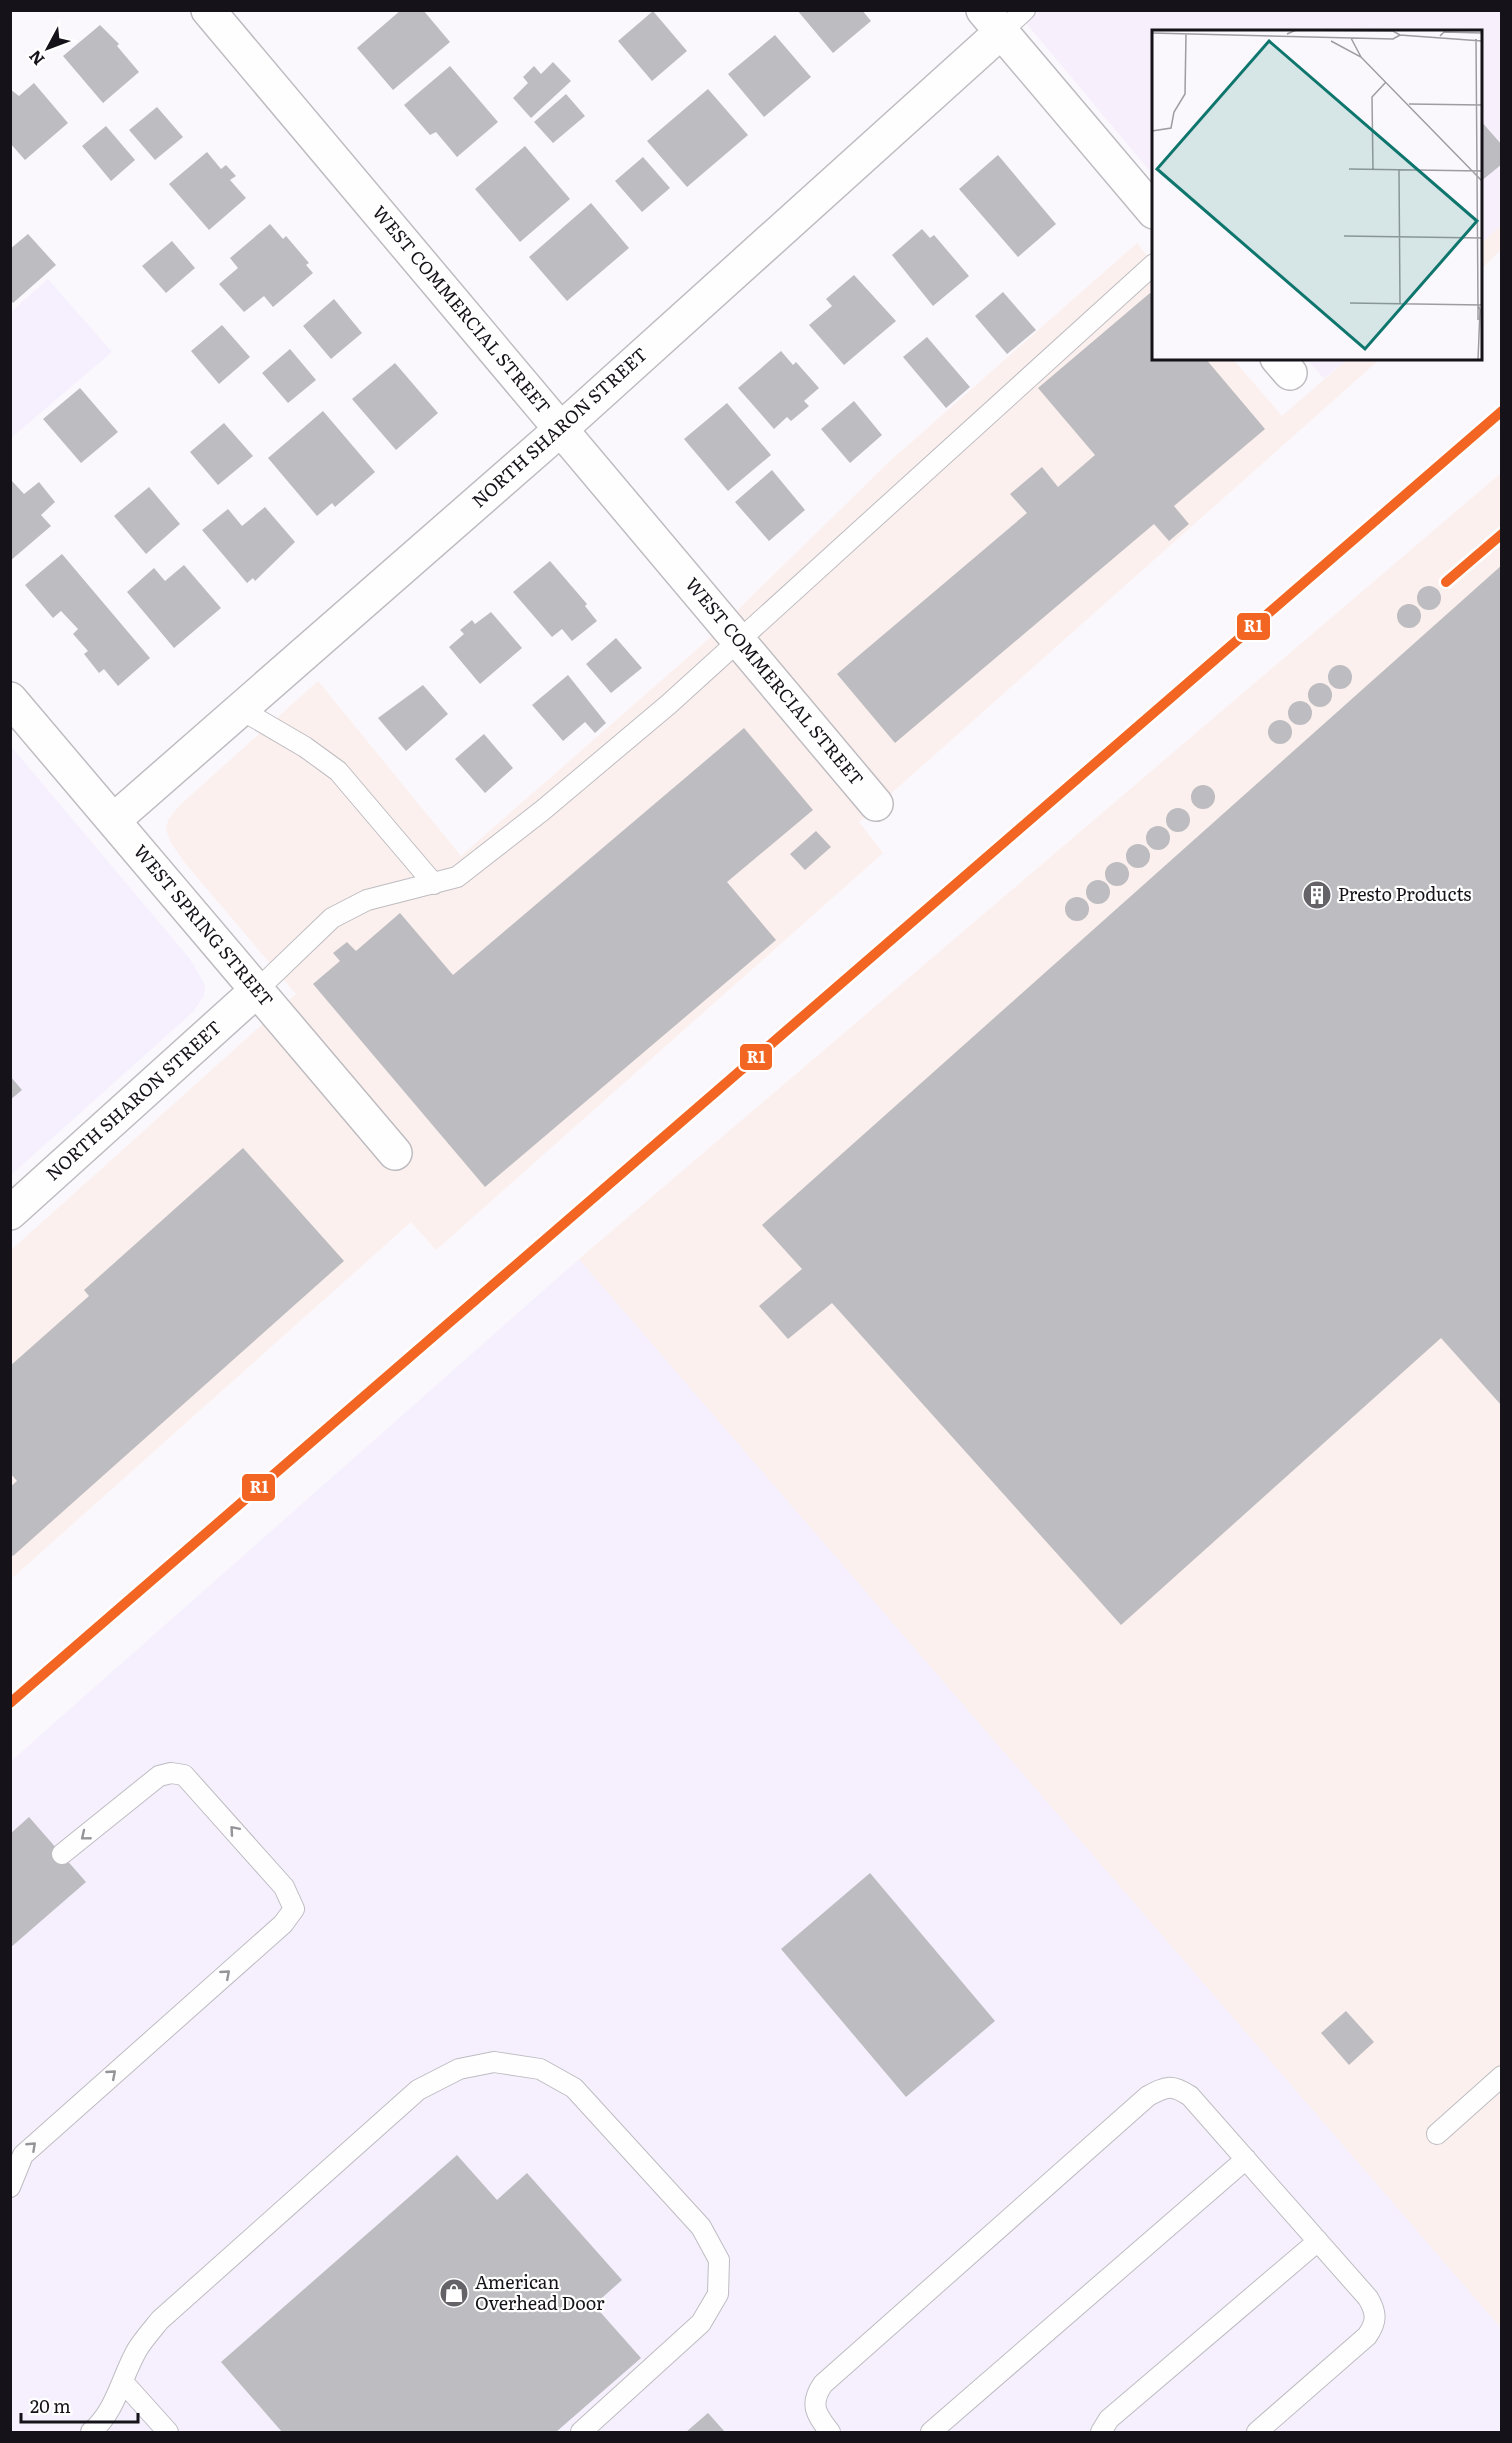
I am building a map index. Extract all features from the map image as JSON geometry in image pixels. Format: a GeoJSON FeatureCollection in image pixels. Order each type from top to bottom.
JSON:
{"type":"FeatureCollection","features":[{"type":"Feature","properties":{"kind":"street","name":"WEST COMMERCIAL STREET"},"geometry":{"type":"LineString","coordinates":[[208,10],[876,804]]}},
{"type":"Feature","properties":{"kind":"street","name":"NORTH SHARON STREET"},"geometry":{"type":"LineString","coordinates":[[114,820],[561,429],[992,21]]}},
{"type":"Feature","properties":{"kind":"street"},"geometry":{"type":"LineString","coordinates":[[992,21],[1152,210]]}},
{"type":"Feature","properties":{"kind":"street","name":"WEST SPRING STREET"},"geometry":{"type":"LineString","coordinates":[[10,699],[395,1153]]}},
{"type":"Feature","properties":{"kind":"street","name":"NORTH SHARON STREET"},"geometry":{"type":"LineString","coordinates":[[10,1213],[257,990]]}},
{"type":"Feature","properties":{"kind":"lane"},"geometry":{"type":"LineString","coordinates":[[992,21],[1025,10]]}},
{"type":"Feature","properties":{"kind":"lane"},"geometry":{"type":"LineString","coordinates":[[257,990],[332,918],[367,900],[457,877],[543,810],[740,640],[1152,266]]}},
{"type":"Feature","properties":{"kind":"lane"},"geometry":{"type":"LineString","coordinates":[[240,709],[305,747],[338,771],[434,884]]}},
{"type":"Feature","properties":{"kind":"lane"},"geometry":{"type":"LineString","coordinates":[[10,2187],[22,2155],[283,1924],[294,1909],[284,1887],[184,1775],[171,1773],[159,1776],[62,1854]]}},
{"type":"Feature","properties":{"kind":"lane"},"geometry":{"type":"LineString","coordinates":[[91,2433],[99,2425],[137,2351],[160,2320],[418,2090],[459,2069],[494,2062],[540,2069],[574,2088],[701,2228],[719,2260],[718,2294],[701,2323],[581,2433]]}},
{"type":"Feature","properties":{"kind":"lane"},"geometry":{"type":"LineString","coordinates":[[1437,2134],[1502,2076]]}},
{"type":"Feature","properties":{"kind":"lane"},"geometry":{"type":"LineString","coordinates":[[830,2433],[814,2411],[815,2395],[823,2384],[1148,2096],[1164,2088],[1178,2087],[1190,2096],[1246,2159],[1368,2298],[1376,2312],[1374,2326],[1367,2336],[1257,2433]]}},
{"type":"Feature","properties":{"kind":"lane"},"geometry":{"type":"LineString","coordinates":[[930,2433],[1246,2159]]}},
{"type":"Feature","properties":{"kind":"lane"},"geometry":{"type":"LineString","coordinates":[[1101,2433],[1109,2420],[1318,2241]]}},
{"type":"Feature","properties":{"kind":"lane"},"geometry":{"type":"LineString","coordinates":[[123,2382],[168,2433]]}},
{"type":"Feature","properties":{"kind":"shaded area"},"geometry":{"type":"Polygon","coordinates":[[[1016,11],[1501,11],[1501,225],[1482,243],[1482,30],[1152,30],[1152,174],[1016,11]]]}},
{"type":"Feature","properties":{"kind":"shaded area"},"geometry":{"type":"Polygon","coordinates":[[[1501,224],[1501,250],[1482,268],[1482,240],[1501,224]]]}},
{"type":"Feature","properties":{"kind":"shaded area"},"geometry":{"type":"Polygon","coordinates":[[[1137,243],[1152,262],[1152,360],[1234,360],[1282,416],[1347,360],[1379,360],[859,822],[883,853],[436,1250],[411,1222],[11,1579],[10,1251],[296,994],[185,863],[171,843],[166,830],[168,820],[179,806],[318,681],[461,856],[703,644],[889,462],[1137,243]]]}},
{"type":"Feature","properties":{"kind":"shaded area"},"geometry":{"type":"Polygon","coordinates":[[[48,279],[112,352],[11,438],[11,312],[48,279]]]}},
{"type":"Feature","properties":{"kind":"shaded area"},"geometry":{"type":"Polygon","coordinates":[[[1308,360],[1347,360],[1324,379],[1308,360]]]}},
{"type":"Feature","properties":{"kind":"shaded area"},"geometry":{"type":"Polygon","coordinates":[[[1501,473],[1501,2328],[579,1259],[1501,473]]]}},
{"type":"Feature","properties":{"kind":"shaded area"},"geometry":{"type":"Polygon","coordinates":[[[10,745],[190,959],[205,985],[204,996],[193,1012],[11,1175],[10,745]]]}},
{"type":"Feature","properties":{"kind":"shaded area"},"geometry":{"type":"Polygon","coordinates":[[[579,1259],[1501,2328],[1501,2432],[12,2432],[10,1762],[579,1259]]]}},
{"type":"Feature","properties":{"kind":"building"},"geometry":{"type":"Polygon","coordinates":[[[401,10],[423,10],[450,42],[393,90],[357,48],[401,10]]]}},
{"type":"Feature","properties":{"kind":"building"},"geometry":{"type":"Polygon","coordinates":[[[797,10],[862,10],[871,21],[833,53],[797,10]]]}},
{"type":"Feature","properties":{"kind":"building"},"geometry":{"type":"Polygon","coordinates":[[[653,11],[687,51],[652,81],[618,41],[653,11]]]}},
{"type":"Feature","properties":{"kind":"building"},"geometry":{"type":"Polygon","coordinates":[[[100,25],[119,44],[117,46],[139,72],[103,103],[63,56],[100,25]]]}},
{"type":"Feature","properties":{"kind":"building"},"geometry":{"type":"Polygon","coordinates":[[[775,35],[811,77],[764,117],[728,74],[775,35]]]}},
{"type":"Feature","properties":{"kind":"building"},"geometry":{"type":"Polygon","coordinates":[[[553,62],[571,81],[531,118],[513,98],[528,83],[523,77],[534,66],[541,74],[553,62]]]}},
{"type":"Feature","properties":{"kind":"building"},"geometry":{"type":"Polygon","coordinates":[[[450,66],[498,122],[457,157],[436,132],[430,135],[404,105],[450,66]]]}},
{"type":"Feature","properties":{"kind":"building"},"geometry":{"type":"Polygon","coordinates":[[[34,83],[68,123],[25,160],[10,143],[10,89],[19,96],[34,83]]]}},
{"type":"Feature","properties":{"kind":"building"},"geometry":{"type":"Polygon","coordinates":[[[708,89],[748,135],[687,187],[647,141],[708,89]]]}},
{"type":"Feature","properties":{"kind":"building"},"geometry":{"type":"Polygon","coordinates":[[[566,94],[585,116],[553,143],[534,122],[566,94]]]}},
{"type":"Feature","properties":{"kind":"building"},"geometry":{"type":"Polygon","coordinates":[[[157,107],[183,137],[155,160],[129,130],[157,107]]]}},
{"type":"Feature","properties":{"kind":"building"},"geometry":{"type":"Polygon","coordinates":[[[1482,122],[1502,145],[1502,164],[1482,180],[1482,122]]]}},
{"type":"Feature","properties":{"kind":"building"},"geometry":{"type":"Polygon","coordinates":[[[106,126],[135,160],[111,181],[82,146],[106,126]]]}},
{"type":"Feature","properties":{"kind":"building"},"geometry":{"type":"Polygon","coordinates":[[[525,146],[570,199],[520,242],[475,189],[525,146]]]}},
{"type":"Feature","properties":{"kind":"building"},"geometry":{"type":"Polygon","coordinates":[[[207,152],[221,169],[226,165],[236,176],[230,180],[246,198],[209,230],[169,184],[207,152]]]}},
{"type":"Feature","properties":{"kind":"building"},"geometry":{"type":"Polygon","coordinates":[[[998,155],[1056,224],[1018,257],[959,189],[998,155]]]}},
{"type":"Feature","properties":{"kind":"building"},"geometry":{"type":"Polygon","coordinates":[[[643,157],[670,188],[642,212],[615,181],[643,157]]]}},
{"type":"Feature","properties":{"kind":"building"},"geometry":{"type":"Polygon","coordinates":[[[591,203],[629,248],[567,301],[529,257],[591,203]]]}},
{"type":"Feature","properties":{"kind":"building"},"geometry":{"type":"Polygon","coordinates":[[[270,224],[283,239],[286,236],[309,263],[306,265],[313,273],[273,307],[264,296],[244,312],[219,284],[238,268],[230,258],[270,224]]]}},
{"type":"Feature","properties":{"kind":"building"},"geometry":{"type":"Polygon","coordinates":[[[922,229],[930,238],[934,235],[969,276],[933,306],[892,255],[922,229]]]}},
{"type":"Feature","properties":{"kind":"building"},"geometry":{"type":"Polygon","coordinates":[[[28,234],[56,265],[13,303],[10,300],[10,249],[28,234]]]}},
{"type":"Feature","properties":{"kind":"building"},"geometry":{"type":"Polygon","coordinates":[[[172,241],[195,268],[166,293],[142,266],[172,241]]]}},
{"type":"Feature","properties":{"kind":"building"},"geometry":{"type":"Polygon","coordinates":[[[854,275],[896,321],[844,365],[809,325],[832,306],[826,299],[854,275]]]}},
{"type":"Feature","properties":{"kind":"building"},"geometry":{"type":"Polygon","coordinates":[[[1003,292],[1036,330],[1007,354],[975,316],[1003,292]]]}},
{"type":"Feature","properties":{"kind":"building"},"geometry":{"type":"Polygon","coordinates":[[[1150,293],[1152,295],[1152,360],[1207,360],[1265,429],[1174,506],[1189,524],[1169,541],[1154,524],[895,743],[837,674],[1027,513],[1010,494],[1042,467],[1058,487],[1095,455],[1038,388],[1150,293]]]}},
{"type":"Feature","properties":{"kind":"building"},"geometry":{"type":"Polygon","coordinates":[[[334,299],[362,333],[331,359],[303,326],[334,299]]]}},
{"type":"Feature","properties":{"kind":"building"},"geometry":{"type":"Polygon","coordinates":[[[222,325],[250,357],[219,384],[191,351],[222,325]]]}},
{"type":"Feature","properties":{"kind":"building"},"geometry":{"type":"Polygon","coordinates":[[[927,337],[970,387],[946,408],[903,357],[927,337]]]}},
{"type":"Feature","properties":{"kind":"building"},"geometry":{"type":"Polygon","coordinates":[[[290,349],[316,380],[288,403],[262,373],[290,349]]]}},
{"type":"Feature","properties":{"kind":"building"},"geometry":{"type":"Polygon","coordinates":[[[781,351],[793,365],[796,362],[819,388],[804,401],[809,406],[791,421],[787,417],[774,429],[738,388],[781,351]]]}},
{"type":"Feature","properties":{"kind":"building"},"geometry":{"type":"Polygon","coordinates":[[[395,363],[438,413],[396,450],[352,399],[395,363]]]}},
{"type":"Feature","properties":{"kind":"building"},"geometry":{"type":"Polygon","coordinates":[[[80,388],[118,432],[81,463],[43,419],[80,388]]]}},
{"type":"Feature","properties":{"kind":"building"},"geometry":{"type":"Polygon","coordinates":[[[854,401],[882,435],[850,463],[821,429],[854,401]]]}},
{"type":"Feature","properties":{"kind":"building"},"geometry":{"type":"Polygon","coordinates":[[[727,403],[771,455],[728,491],[684,439],[727,403]]]}},
{"type":"Feature","properties":{"kind":"building"},"geometry":{"type":"Polygon","coordinates":[[[323,411],[375,472],[335,507],[332,503],[317,516],[268,458],[323,411]]]}},
{"type":"Feature","properties":{"kind":"building"},"geometry":{"type":"Polygon","coordinates":[[[224,423],[253,456],[218,485],[190,452],[224,423]]]}},
{"type":"Feature","properties":{"kind":"building"},"geometry":{"type":"Polygon","coordinates":[[[772,470],[805,510],[769,541],[735,502],[772,470]]]}},
{"type":"Feature","properties":{"kind":"building"},"geometry":{"type":"Polygon","coordinates":[[[12,481],[24,494],[39,482],[55,502],[41,515],[51,526],[10,561],[12,481]]]}},
{"type":"Feature","properties":{"kind":"building"},"geometry":{"type":"Polygon","coordinates":[[[149,487],[180,524],[146,554],[114,516],[149,487]]]}},
{"type":"Feature","properties":{"kind":"building"},"geometry":{"type":"Polygon","coordinates":[[[265,507],[295,542],[255,581],[253,578],[247,583],[202,530],[228,509],[242,526],[265,507]]]}},
{"type":"Feature","properties":{"kind":"building"},"geometry":{"type":"Polygon","coordinates":[[[62,554],[150,658],[118,686],[104,669],[99,673],[84,654],[88,651],[73,634],[78,629],[61,611],[53,618],[25,585],[62,554]]]}},
{"type":"Feature","properties":{"kind":"building"},"geometry":{"type":"Polygon","coordinates":[[[550,561],[587,604],[585,606],[597,621],[572,641],[562,629],[552,637],[513,592],[550,561]]]}},
{"type":"Feature","properties":{"kind":"building"},"geometry":{"type":"Polygon","coordinates":[[[184,565],[221,608],[174,648],[127,592],[154,568],[165,581],[184,565]]]}},
{"type":"Feature","properties":{"kind":"building","name":"Presto Products"},"geometry":{"type":"Polygon","coordinates":[[[1502,565],[1502,1406],[1441,1338],[1121,1625],[832,1303],[788,1339],[759,1306],[802,1269],[762,1225],[1502,565]]]}},
{"type":"Feature","properties":{"kind":"building"},"geometry":{"type":"Polygon","coordinates":[[[1429,586],[1438,589],[1441,598],[1438,607],[1429,610],[1420,607],[1417,598],[1420,589],[1429,586]]]}},
{"type":"Feature","properties":{"kind":"building"},"geometry":{"type":"Polygon","coordinates":[[[1409,604],[1418,607],[1421,616],[1418,625],[1409,628],[1400,625],[1397,616],[1400,607],[1409,604]]]}},
{"type":"Feature","properties":{"kind":"building"},"geometry":{"type":"Polygon","coordinates":[[[491,612],[522,648],[480,684],[449,647],[464,634],[460,630],[472,620],[475,624],[491,612]]]}},
{"type":"Feature","properties":{"kind":"building"},"geometry":{"type":"Polygon","coordinates":[[[616,638],[642,668],[611,693],[586,664],[616,638]]]}},
{"type":"Feature","properties":{"kind":"building"},"geometry":{"type":"Polygon","coordinates":[[[1340,665],[1349,668],[1352,677],[1349,686],[1340,689],[1331,686],[1328,677],[1331,668],[1340,665]]]}},
{"type":"Feature","properties":{"kind":"building"},"geometry":{"type":"Polygon","coordinates":[[[568,675],[606,723],[595,733],[585,722],[563,741],[532,705],[568,675]]]}},
{"type":"Feature","properties":{"kind":"building"},"geometry":{"type":"Polygon","coordinates":[[[1320,683],[1329,686],[1332,695],[1329,704],[1320,707],[1311,704],[1308,695],[1311,686],[1320,683]]]}},
{"type":"Feature","properties":{"kind":"building"},"geometry":{"type":"Polygon","coordinates":[[[423,685],[448,714],[406,751],[378,718],[423,685]]]}},
{"type":"Feature","properties":{"kind":"building"},"geometry":{"type":"Polygon","coordinates":[[[1300,701],[1309,704],[1312,713],[1309,722],[1300,725],[1291,722],[1288,713],[1291,704],[1300,701]]]}},
{"type":"Feature","properties":{"kind":"building"},"geometry":{"type":"Polygon","coordinates":[[[1280,720],[1289,723],[1292,732],[1289,741],[1280,744],[1271,741],[1268,732],[1271,723],[1280,720]]]}},
{"type":"Feature","properties":{"kind":"building"},"geometry":{"type":"Polygon","coordinates":[[[744,728],[813,810],[727,882],[776,940],[485,1187],[313,984],[340,961],[333,953],[347,942],[356,951],[400,913],[453,975],[744,728]]]}},
{"type":"Feature","properties":{"kind":"building"},"geometry":{"type":"Polygon","coordinates":[[[484,734],[513,768],[485,793],[455,759],[484,734]]]}},
{"type":"Feature","properties":{"kind":"building"},"geometry":{"type":"Polygon","coordinates":[[[1203,785],[1212,788],[1215,797],[1212,806],[1203,809],[1194,806],[1191,797],[1194,788],[1203,785]]]}},
{"type":"Feature","properties":{"kind":"building"},"geometry":{"type":"Polygon","coordinates":[[[1178,808],[1187,811],[1190,820],[1187,829],[1178,832],[1169,829],[1166,820],[1169,811],[1178,808]]]}},
{"type":"Feature","properties":{"kind":"building"},"geometry":{"type":"Polygon","coordinates":[[[1158,826],[1167,829],[1170,838],[1167,847],[1158,850],[1149,847],[1146,838],[1149,829],[1158,826]]]}},
{"type":"Feature","properties":{"kind":"building"},"geometry":{"type":"Polygon","coordinates":[[[816,831],[831,847],[805,870],[790,854],[816,831]]]}},
{"type":"Feature","properties":{"kind":"building"},"geometry":{"type":"Polygon","coordinates":[[[1138,844],[1147,847],[1150,856],[1147,865],[1138,868],[1129,865],[1126,856],[1129,847],[1138,844]]]}},
{"type":"Feature","properties":{"kind":"building"},"geometry":{"type":"Polygon","coordinates":[[[1117,862],[1126,865],[1129,874],[1126,883],[1117,886],[1108,883],[1105,874],[1108,865],[1117,862]]]}},
{"type":"Feature","properties":{"kind":"building"},"geometry":{"type":"Polygon","coordinates":[[[1098,880],[1107,883],[1110,892],[1107,901],[1098,904],[1089,901],[1086,892],[1089,883],[1098,880]]]}},
{"type":"Feature","properties":{"kind":"building"},"geometry":{"type":"Polygon","coordinates":[[[1077,897],[1086,900],[1089,909],[1086,918],[1077,921],[1068,918],[1065,909],[1068,900],[1077,897]]]}},
{"type":"Feature","properties":{"kind":"building"},"geometry":{"type":"Polygon","coordinates":[[[10,1076],[22,1090],[10,1100],[10,1076]]]}},
{"type":"Feature","properties":{"kind":"building"},"geometry":{"type":"Polygon","coordinates":[[[243,1148],[344,1261],[13,1556],[10,1553],[10,1487],[17,1481],[10,1473],[10,1366],[89,1296],[84,1290],[243,1148]]]}},
{"type":"Feature","properties":{"kind":"building"},"geometry":{"type":"Polygon","coordinates":[[[29,1817],[86,1882],[10,1948],[10,1834],[29,1817]]]}},
{"type":"Feature","properties":{"kind":"building"},"geometry":{"type":"Polygon","coordinates":[[[870,1873],[995,2021],[906,2097],[781,1949],[870,1873]]]}},
{"type":"Feature","properties":{"kind":"building"},"geometry":{"type":"Polygon","coordinates":[[[1346,2011],[1374,2042],[1349,2065],[1321,2033],[1346,2011]]]}},
{"type":"Feature","properties":{"kind":"building","name":"American Overhead Door"},"geometry":{"type":"Polygon","coordinates":[[[457,2155],[497,2200],[527,2173],[622,2280],[594,2305],[641,2358],[556,2432],[282,2432],[221,2362],[457,2155]]]}},
{"type":"Feature","properties":{"kind":"building"},"geometry":{"type":"Polygon","coordinates":[[[708,2413],[725,2432],[686,2432],[708,2413]]]}},
{"type":"Feature","properties":{"kind":"transit line","name":"R1"},"geometry":{"type":"LineString","coordinates":[[10,1703],[1502,411]]}},
{"type":"Feature","properties":{"kind":"transit line","name":"R1"},"geometry":{"type":"LineString","coordinates":[[1446,582],[1502,534]]}},
{"type":"Feature","properties":{"kind":"place","name":"Presto Products"},"geometry":{"type":"Point","coordinates":[1317,895]}},
{"type":"Feature","properties":{"kind":"place","name":"American Overhead Door"},"geometry":{"type":"Point","coordinates":[454,2293]}}]}
